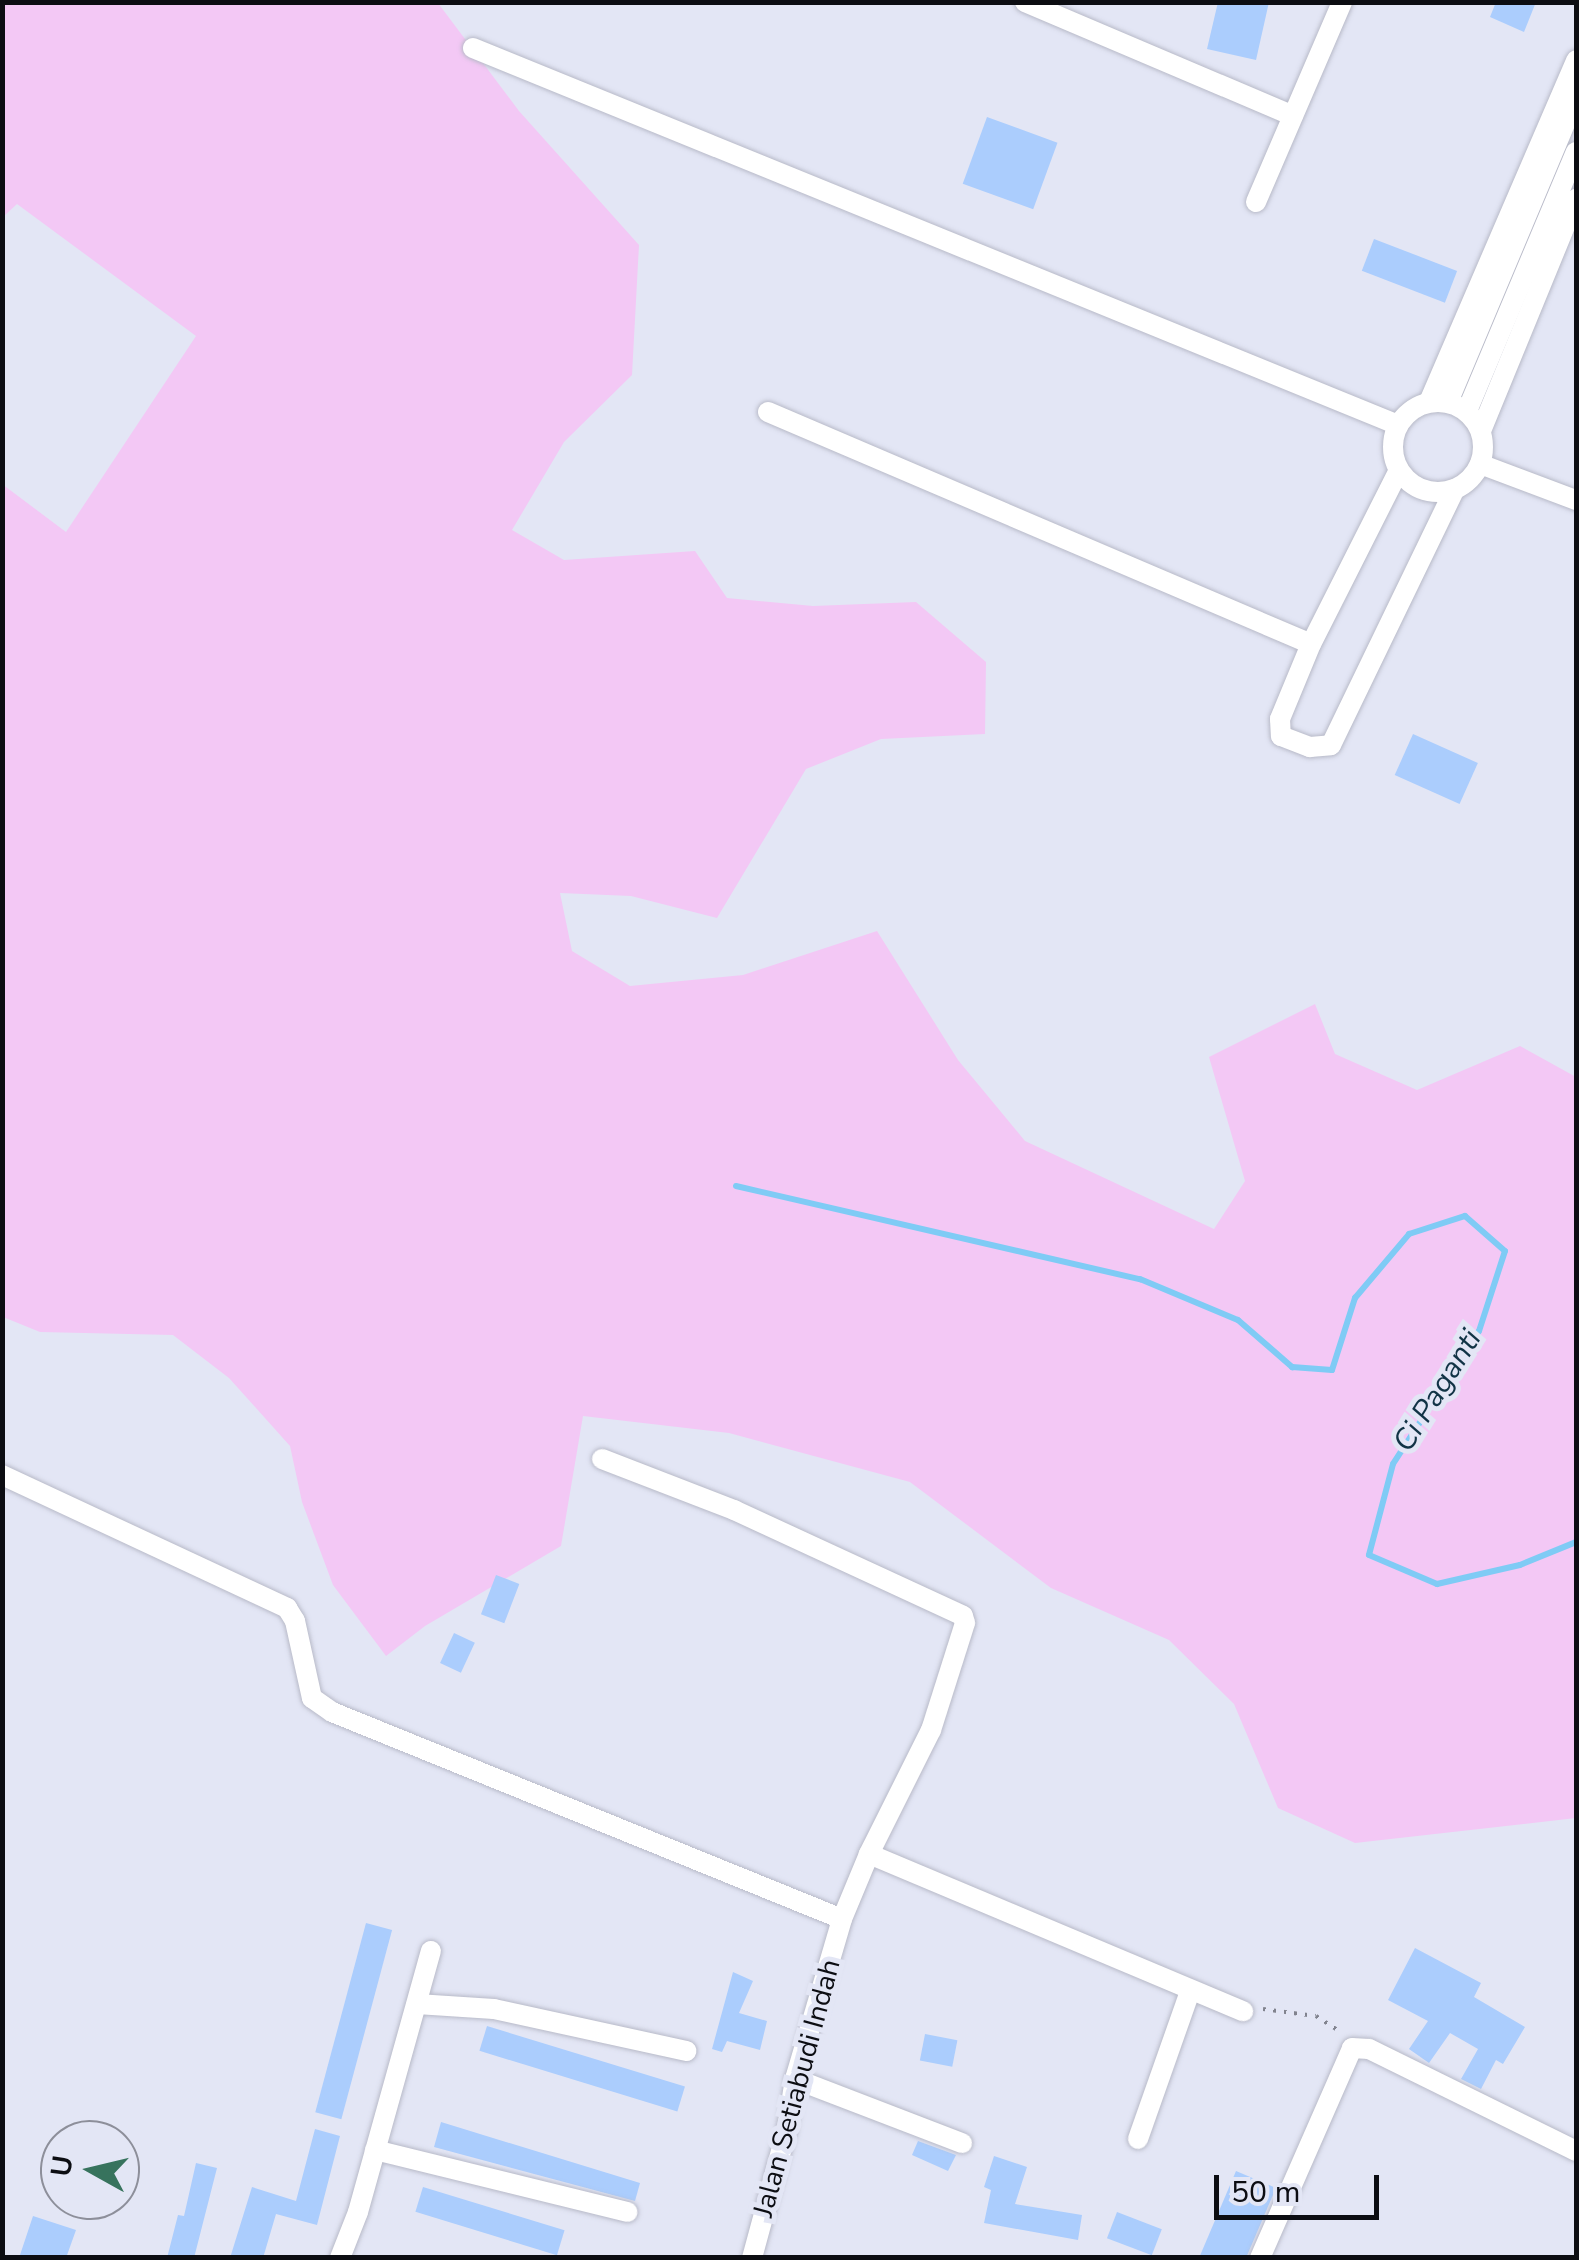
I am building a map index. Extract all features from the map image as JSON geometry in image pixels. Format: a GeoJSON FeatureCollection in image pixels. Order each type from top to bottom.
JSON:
{"type":"FeatureCollection","features":[{"type":"Feature","properties":{"kind":"street"},"geometry":{"type":"LineString","coordinates":[[1025,2],[1293,116]]}},
{"type":"Feature","properties":{"kind":"street"},"geometry":{"type":"LineString","coordinates":[[1256,202],[1342,2]]}},
{"type":"Feature","properties":{"kind":"street"},"geometry":{"type":"LineString","coordinates":[[474,48],[1398,425]]}},
{"type":"Feature","properties":{"kind":"street"},"geometry":{"type":"LineString","coordinates":[[1448,405],[1576,60]]}},
{"type":"Feature","properties":{"kind":"street"},"geometry":{"type":"LineString","coordinates":[[1448,405],[1576,98]]}},
{"type":"Feature","properties":{"kind":"street"},"geometry":{"type":"LineString","coordinates":[[1448,405],[1576,152]]}},
{"type":"Feature","properties":{"kind":"street"},"geometry":{"type":"LineString","coordinates":[[1481,431],[1448,405],[1412,410],[1398,425],[1393,440],[1399,470],[1311,644],[1278,730],[1296,742],[1324,748],[1331,745],[1455,489],[1480,464],[1481,431],[1576,199]]}},
{"type":"Feature","properties":{"kind":"street"},"geometry":{"type":"LineString","coordinates":[[768,412],[1311,644]]}},
{"type":"Feature","properties":{"kind":"street"},"geometry":{"type":"LineString","coordinates":[[1480,464],[1576,500]]}},
{"type":"Feature","properties":{"kind":"street"},"geometry":{"type":"LineString","coordinates":[[1399,470],[1424,490],[1455,489]]}},
{"type":"Feature","properties":{"kind":"street","name":"Jalan Setiabudi Indah"},"geometry":{"type":"LineString","coordinates":[[602,1458],[750,1517],[964,1616],[931,1730],[842,1919],[795,2080],[752,2258]]}},
{"type":"Feature","properties":{"kind":"street"},"geometry":{"type":"LineString","coordinates":[[2,1475],[287,1608],[294,1621],[312,1698],[332,1712],[842,1919]]}},
{"type":"Feature","properties":{"kind":"street"},"geometry":{"type":"LineString","coordinates":[[870,1854],[1243,2011]]}},
{"type":"Feature","properties":{"kind":"street"},"geometry":{"type":"LineString","coordinates":[[340,2258],[431,1952]]}},
{"type":"Feature","properties":{"kind":"street"},"geometry":{"type":"LineString","coordinates":[[1138,2139],[1190,1990]]}},
{"type":"Feature","properties":{"kind":"street"},"geometry":{"type":"LineString","coordinates":[[417,2004],[494,2008],[686,2051]]}},
{"type":"Feature","properties":{"kind":"street"},"geometry":{"type":"LineString","coordinates":[[1260,2258],[1346,2053],[1358,2046],[1576,2151]]}},
{"type":"Feature","properties":{"kind":"street"},"geometry":{"type":"LineString","coordinates":[[795,2080],[962,2143]]}},
{"type":"Feature","properties":{"kind":"street"},"geometry":{"type":"LineString","coordinates":[[375,2150],[627,2212]]}},
{"type":"Feature","properties":{"kind":"path"},"geometry":{"type":"LineString","coordinates":[[1243,2011],[1277,2009],[1316,2016],[1358,2046]]}},
{"type":"Feature","properties":{"kind":"shaded area"},"geometry":{"type":"Polygon","coordinates":[[[3,3],[438,3],[519,111],[639,245],[632,375],[564,442],[512,530],[564,560],[695,551],[727,598],[813,606],[916,602],[986,662],[985,734],[881,739],[806,769],[717,918],[631,896],[560,893],[572,951],[630,986],[743,975],[877,931],[958,1060],[1025,1141],[1214,1229],[1245,1181],[1209,1057],[1315,1004],[1335,1054],[1417,1090],[1520,1046],[1576,1077],[1576,1818],[1355,1843],[1278,1808],[1234,1704],[1169,1640],[1051,1588],[910,1482],[729,1433],[583,1416],[561,1546],[425,1626],[386,1656],[333,1585],[302,1502],[290,1446],[229,1378],[173,1335],[40,1332],[3,1317],[2,484],[66,532],[196,336],[17,204],[3,217],[3,3]]]}},
{"type":"Feature","properties":{"kind":"building"},"geometry":{"type":"Polygon","coordinates":[[[1218,2],[1269,2],[1256,60],[1207,49],[1218,2]]]}},
{"type":"Feature","properties":{"kind":"building"},"geometry":{"type":"Polygon","coordinates":[[[1496,2],[1536,2],[1524,32],[1490,17],[1496,2]]]}},
{"type":"Feature","properties":{"kind":"building"},"geometry":{"type":"Polygon","coordinates":[[[987,117],[1057,143],[1033,209],[963,184],[987,117]]]}},
{"type":"Feature","properties":{"kind":"building"},"geometry":{"type":"Polygon","coordinates":[[[1374,239],[1457,271],[1445,303],[1362,271],[1374,239]]]}},
{"type":"Feature","properties":{"kind":"building"},"geometry":{"type":"Polygon","coordinates":[[[1413,734],[1478,763],[1460,804],[1395,775],[1413,734]]]}},
{"type":"Feature","properties":{"kind":"building"},"geometry":{"type":"Polygon","coordinates":[[[496,1575],[519,1584],[504,1623],[481,1614],[496,1575]]]}},
{"type":"Feature","properties":{"kind":"building"},"geometry":{"type":"Polygon","coordinates":[[[454,1633],[475,1643],[461,1673],[440,1663],[454,1633]]]}},
{"type":"Feature","properties":{"kind":"building"},"geometry":{"type":"Polygon","coordinates":[[[366,1923],[392,1930],[341,2119],[315,2112],[366,1923]]]}},
{"type":"Feature","properties":{"kind":"building"},"geometry":{"type":"Polygon","coordinates":[[[1415,1948],[1481,1983],[1474,1997],[1525,2027],[1503,2064],[1496,2060],[1481,2089],[1461,2079],[1478,2049],[1450,2033],[1429,2063],[1409,2049],[1428,2021],[1388,2000],[1415,1948]]]}},
{"type":"Feature","properties":{"kind":"building"},"geometry":{"type":"Polygon","coordinates":[[[733,1972],[753,1981],[739,2013],[767,2021],[760,2050],[727,2041],[722,2052],[712,2049],[733,1972]]]}},
{"type":"Feature","properties":{"kind":"building"},"geometry":{"type":"Polygon","coordinates":[[[487,2026],[685,2087],[677,2111],[479,2051],[487,2026]]]}},
{"type":"Feature","properties":{"kind":"building"},"geometry":{"type":"Polygon","coordinates":[[[925,2034],[957,2040],[952,2067],[920,2061],[925,2034]]]}},
{"type":"Feature","properties":{"kind":"building"},"geometry":{"type":"Polygon","coordinates":[[[441,2122],[640,2183],[635,2201],[434,2147],[441,2122]]]}},
{"type":"Feature","properties":{"kind":"building"},"geometry":{"type":"Polygon","coordinates":[[[315,2129],[340,2136],[317,2225],[276,2214],[263,2258],[230,2258],[252,2187],[296,2201],[315,2129]]]}},
{"type":"Feature","properties":{"kind":"building"},"geometry":{"type":"Polygon","coordinates":[[[918,2141],[956,2155],[948,2171],[912,2155],[918,2141]]]}},
{"type":"Feature","properties":{"kind":"building"},"geometry":{"type":"Polygon","coordinates":[[[994,2156],[1027,2167],[1015,2204],[1082,2215],[1078,2240],[984,2223],[991,2190],[984,2187],[994,2156]]]}},
{"type":"Feature","properties":{"kind":"building"},"geometry":{"type":"Polygon","coordinates":[[[196,2163],[217,2168],[194,2258],[167,2258],[178,2215],[184,2216],[196,2163]]]}},
{"type":"Feature","properties":{"kind":"building"},"geometry":{"type":"Polygon","coordinates":[[[1236,2171],[1276,2188],[1246,2258],[1199,2258],[1236,2171]]]}},
{"type":"Feature","properties":{"kind":"building"},"geometry":{"type":"Polygon","coordinates":[[[423,2187],[565,2230],[557,2255],[415,2212],[423,2187]]]}},
{"type":"Feature","properties":{"kind":"building"},"geometry":{"type":"Polygon","coordinates":[[[1117,2212],[1162,2229],[1152,2255],[1107,2238],[1117,2212]]]}},
{"type":"Feature","properties":{"kind":"building"},"geometry":{"type":"Polygon","coordinates":[[[33,2216],[76,2230],[66,2258],[19,2258],[33,2216]]]}},
{"type":"Feature","properties":{"kind":"waterway","name":"Ci Paganti"},"geometry":{"type":"LineString","coordinates":[[736,1186],[1140,1279],[1238,1320],[1292,1367],[1332,1370],[1355,1298],[1409,1234],[1465,1216],[1505,1251],[1479,1331],[1393,1464],[1369,1555],[1437,1584],[1520,1565],[1576,1542]]}}]}
